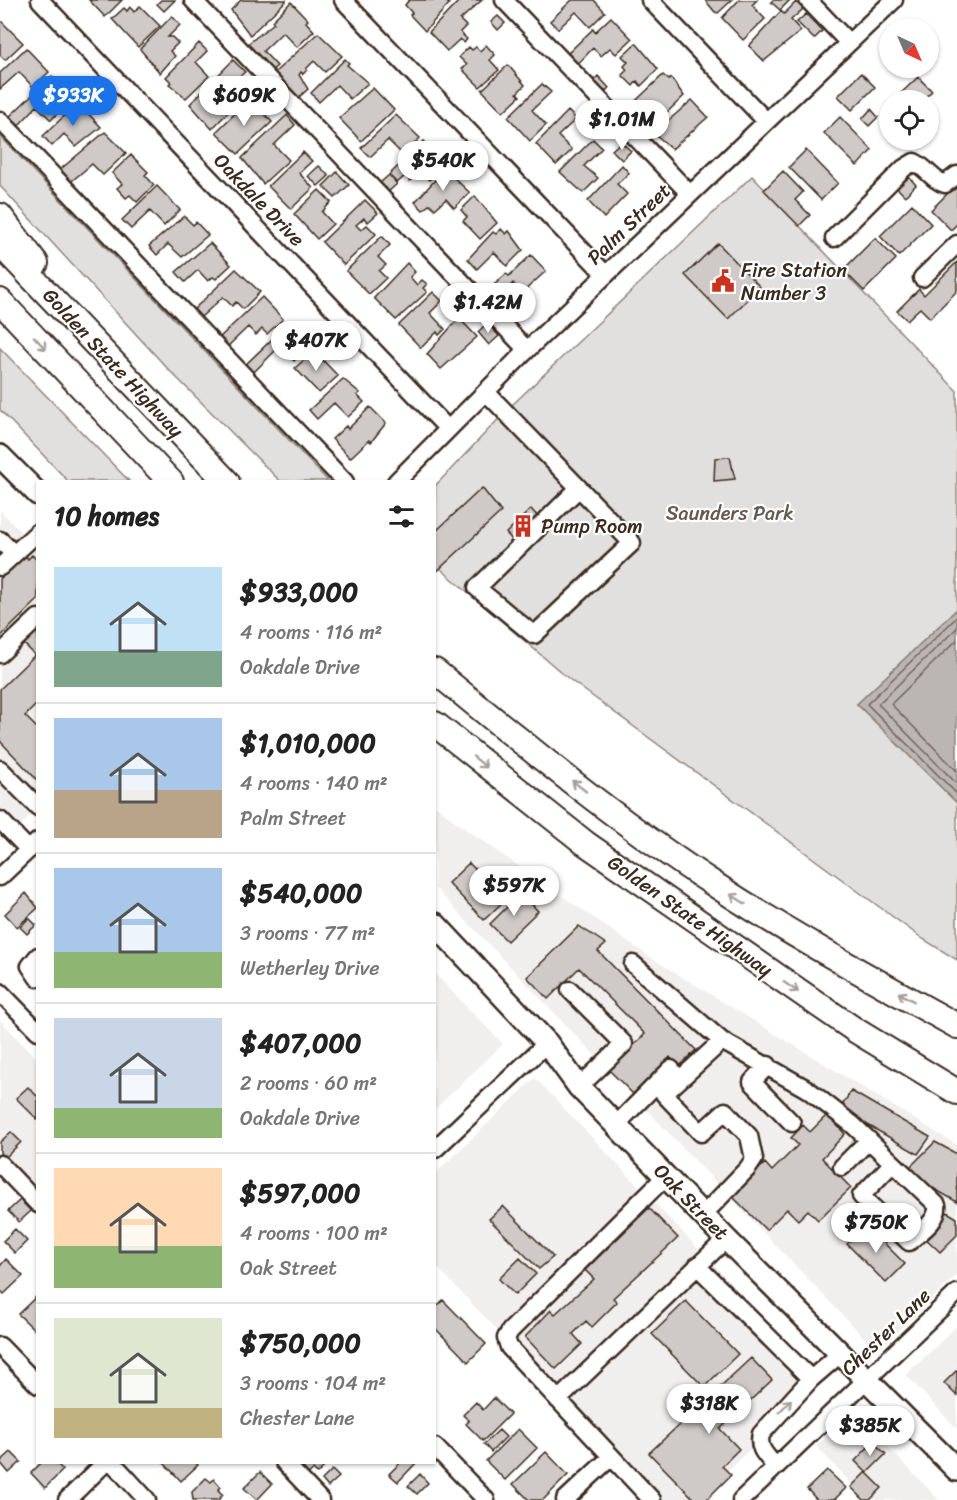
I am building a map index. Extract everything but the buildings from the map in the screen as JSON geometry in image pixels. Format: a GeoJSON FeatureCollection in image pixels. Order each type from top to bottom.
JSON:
{"type":"FeatureCollection","features":[{"type":"Feature","properties":{"kind":"highway"},"geometry":{"type":"LineString","coordinates":[[0,216],[115,364]]}},
{"type":"Feature","properties":{"kind":"highway","name":"Golden State Highway"},"geometry":{"type":"LineString","coordinates":[[0,244],[224,480]]}},
{"type":"Feature","properties":{"kind":"highway","name":"Golden State Highway"},"geometry":{"type":"LineString","coordinates":[[0,301],[169,480]]}},
{"type":"Feature","properties":{"kind":"highway","name":"Golden State Highway"},"geometry":{"type":"LineString","coordinates":[[436,671],[613,813],[716,886],[813,946],[957,1026]]}},
{"type":"Feature","properties":{"kind":"highway","name":"Golden State Highway"},"geometry":{"type":"LineString","coordinates":[[436,725],[505,782],[595,849],[855,1030],[957,1092]]}},
{"type":"Feature","properties":{"kind":"main road"},"geometry":{"type":"LineString","coordinates":[[1,458],[36,492]]}},
{"type":"Feature","properties":{"kind":"main road","name":"Oak Street"},"geometry":{"type":"LineString","coordinates":[[436,925],[547,1044],[579,1087],[726,1239],[957,1470]]}},
{"type":"Feature","properties":{"kind":"street","name":"Oakdale Drive"},"geometry":{"type":"LineString","coordinates":[[40,0],[448,429]]}},
{"type":"Feature","properties":{"kind":"street"},"geometry":{"type":"LineString","coordinates":[[193,0],[527,350]]}},
{"type":"Feature","properties":{"kind":"street"},"geometry":{"type":"LineString","coordinates":[[343,0],[606,275]]}},
{"type":"Feature","properties":{"kind":"street"},"geometry":{"type":"LineString","coordinates":[[504,0],[690,194]]}},
{"type":"Feature","properties":{"kind":"street"},"geometry":{"type":"LineString","coordinates":[[650,0],[766,121]]}},
{"type":"Feature","properties":{"kind":"street"},"geometry":{"type":"LineString","coordinates":[[807,0],[849,43]]}},
{"type":"Feature","properties":{"kind":"street","name":"Palm Street"},"geometry":{"type":"LineString","coordinates":[[398,480],[527,350],[894,0]]}},
{"type":"Feature","properties":{"kind":"street"},"geometry":{"type":"LineString","coordinates":[[0,120],[343,480]]}},
{"type":"Feature","properties":{"kind":"street"},"geometry":{"type":"LineString","coordinates":[[834,238],[904,168],[914,162],[921,165],[940,183],[945,184],[957,175]]}},
{"type":"Feature","properties":{"kind":"street"},"geometry":{"type":"LineString","coordinates":[[922,278],[957,244]]}},
{"type":"Feature","properties":{"kind":"street"},"geometry":{"type":"LineString","coordinates":[[486,392],[579,488],[632,543],[534,635],[477,588],[579,488]]}},
{"type":"Feature","properties":{"kind":"street"},"geometry":{"type":"LineString","coordinates":[[0,567],[36,534]]}},
{"type":"Feature","properties":{"kind":"street"},"geometry":{"type":"LineString","coordinates":[[0,540],[14,554]]}},
{"type":"Feature","properties":{"kind":"street"},"geometry":{"type":"LineString","coordinates":[[0,654],[36,620]]}},
{"type":"Feature","properties":{"kind":"street"},"geometry":{"type":"LineString","coordinates":[[0,769],[36,805]]}},
{"type":"Feature","properties":{"kind":"street"},"geometry":{"type":"LineString","coordinates":[[0,820],[33,846],[0,877]]}},
{"type":"Feature","properties":{"kind":"street"},"geometry":{"type":"LineString","coordinates":[[36,958],[30,966],[36,975]]}},
{"type":"Feature","properties":{"kind":"street"},"geometry":{"type":"LineString","coordinates":[[633,964],[722,1041],[807,1089],[869,1140],[937,1205],[938,1212],[933,1221],[909,1242],[861,1196],[892,1164]]}},
{"type":"Feature","properties":{"kind":"street"},"geometry":{"type":"LineString","coordinates":[[570,990],[624,1044],[579,1087]]}},
{"type":"Feature","properties":{"kind":"street"},"geometry":{"type":"LineString","coordinates":[[0,992],[36,1028]]}},
{"type":"Feature","properties":{"kind":"street"},"geometry":{"type":"LineString","coordinates":[[703,1215],[748,1168],[754,1159],[753,1145],[749,1136],[725,1111],[701,1133],[664,1094],[722,1041]]}},
{"type":"Feature","properties":{"kind":"street"},"geometry":{"type":"LineString","coordinates":[[436,1148],[547,1044]]}},
{"type":"Feature","properties":{"kind":"street"},"geometry":{"type":"LineString","coordinates":[[768,1065],[752,1082],[792,1123]]}},
{"type":"Feature","properties":{"kind":"street"},"geometry":{"type":"LineString","coordinates":[[616,1125],[670,1069],[679,1079]]}},
{"type":"Feature","properties":{"kind":"street"},"geometry":{"type":"LineString","coordinates":[[842,1167],[869,1140]]}},
{"type":"Feature","properties":{"kind":"street"},"geometry":{"type":"LineString","coordinates":[[0,1164],[36,1202]]}},
{"type":"Feature","properties":{"kind":"street"},"geometry":{"type":"LineString","coordinates":[[652,1500],[509,1347],[507,1338],[510,1331],[666,1176]]}},
{"type":"Feature","properties":{"kind":"street"},"geometry":{"type":"LineString","coordinates":[[558,1400],[726,1239]]}},
{"type":"Feature","properties":{"kind":"street"},"geometry":{"type":"LineString","coordinates":[[697,1266],[811,1379]]}},
{"type":"Feature","properties":{"kind":"street","name":"Chester Lane"},"geometry":{"type":"LineString","coordinates":[[741,1500],[957,1293]]}},
{"type":"Feature","properties":{"kind":"street"},"geometry":{"type":"LineString","coordinates":[[0,1346],[36,1383]]}},
{"type":"Feature","properties":{"kind":"street"},"geometry":{"type":"LineString","coordinates":[[776,1467],[762,1451],[759,1443],[761,1434],[811,1379],[840,1354]]}},
{"type":"Feature","properties":{"kind":"street"},"geometry":{"type":"LineString","coordinates":[[436,1448],[486,1500]]}},
{"type":"Feature","properties":{"kind":"street"},"geometry":{"type":"LineString","coordinates":[[565,1500],[611,1457]]}},
{"type":"Feature","properties":{"kind":"street"},"geometry":{"type":"LineString","coordinates":[[67,1500],[104,1464]]}},
{"type":"Feature","properties":{"kind":"street"},"geometry":{"type":"LineString","coordinates":[[114,1464],[147,1500]]}},
{"type":"Feature","properties":{"kind":"street"},"geometry":{"type":"LineString","coordinates":[[286,1464],[320,1500]]}},
{"type":"Feature","properties":{"kind":"shaded area"},"geometry":{"type":"Polygon","coordinates":[[[0,510],[36,548],[36,810],[17,829],[0,812],[0,510]]]}},
{"type":"Feature","properties":{"kind":"shaded area"},"geometry":{"type":"Polygon","coordinates":[[[436,806],[461,826],[653,959],[957,1145],[957,1275],[882,1346],[872,1346],[436,889],[436,806]]]}},
{"type":"Feature","properties":{"kind":"shaded area"},"geometry":{"type":"Polygon","coordinates":[[[436,975],[503,1044],[436,1108],[436,975]]]}},
{"type":"Feature","properties":{"kind":"shaded area"},"geometry":{"type":"Polygon","coordinates":[[[0,1020],[36,1058],[36,1193],[0,1154],[0,1020]]]}},
{"type":"Feature","properties":{"kind":"shaded area"},"geometry":{"type":"Polygon","coordinates":[[[535,1078],[823,1379],[697,1500],[660,1500],[436,1266],[436,1173],[535,1078]]]}},
{"type":"Feature","properties":{"kind":"shaded area"},"geometry":{"type":"Polygon","coordinates":[[[957,1326],[957,1429],[906,1375],[957,1326]]]}},
{"type":"Feature","properties":{"kind":"shaded area"},"geometry":{"type":"Polygon","coordinates":[[[853,1411],[939,1500],[867,1500],[816,1446],[853,1411]]]}},
{"type":"Feature","properties":{"kind":"green space"},"geometry":{"type":"Polygon","coordinates":[[[0,136],[327,480],[279,480],[168,369],[0,186],[0,136]]]}},
{"type":"Feature","properties":{"kind":"green space","name":"Saunders Park"},"geometry":{"type":"Polygon","coordinates":[[[752,176],[957,391],[957,609],[857,704],[957,803],[957,960],[923,939],[569,679],[436,565],[436,485],[510,407],[752,176]]]}},
{"type":"Feature","properties":{"kind":"green space"},"geometry":{"type":"Polygon","coordinates":[[[0,348],[128,480],[67,480],[0,410],[0,348]]]}},
{"type":"Feature","properties":{"kind":"water"},"geometry":{"type":"Polygon","coordinates":[[[957,609],[957,803],[857,704],[957,609]]]}},
{"type":"Feature","properties":{"kind":"place","name":"Fire Station Number 3"},"geometry":{"type":"Point","coordinates":[723,281]}},
{"type":"Feature","properties":{"kind":"place","name":"Pump Room"},"geometry":{"type":"Point","coordinates":[523,526]}}]}
